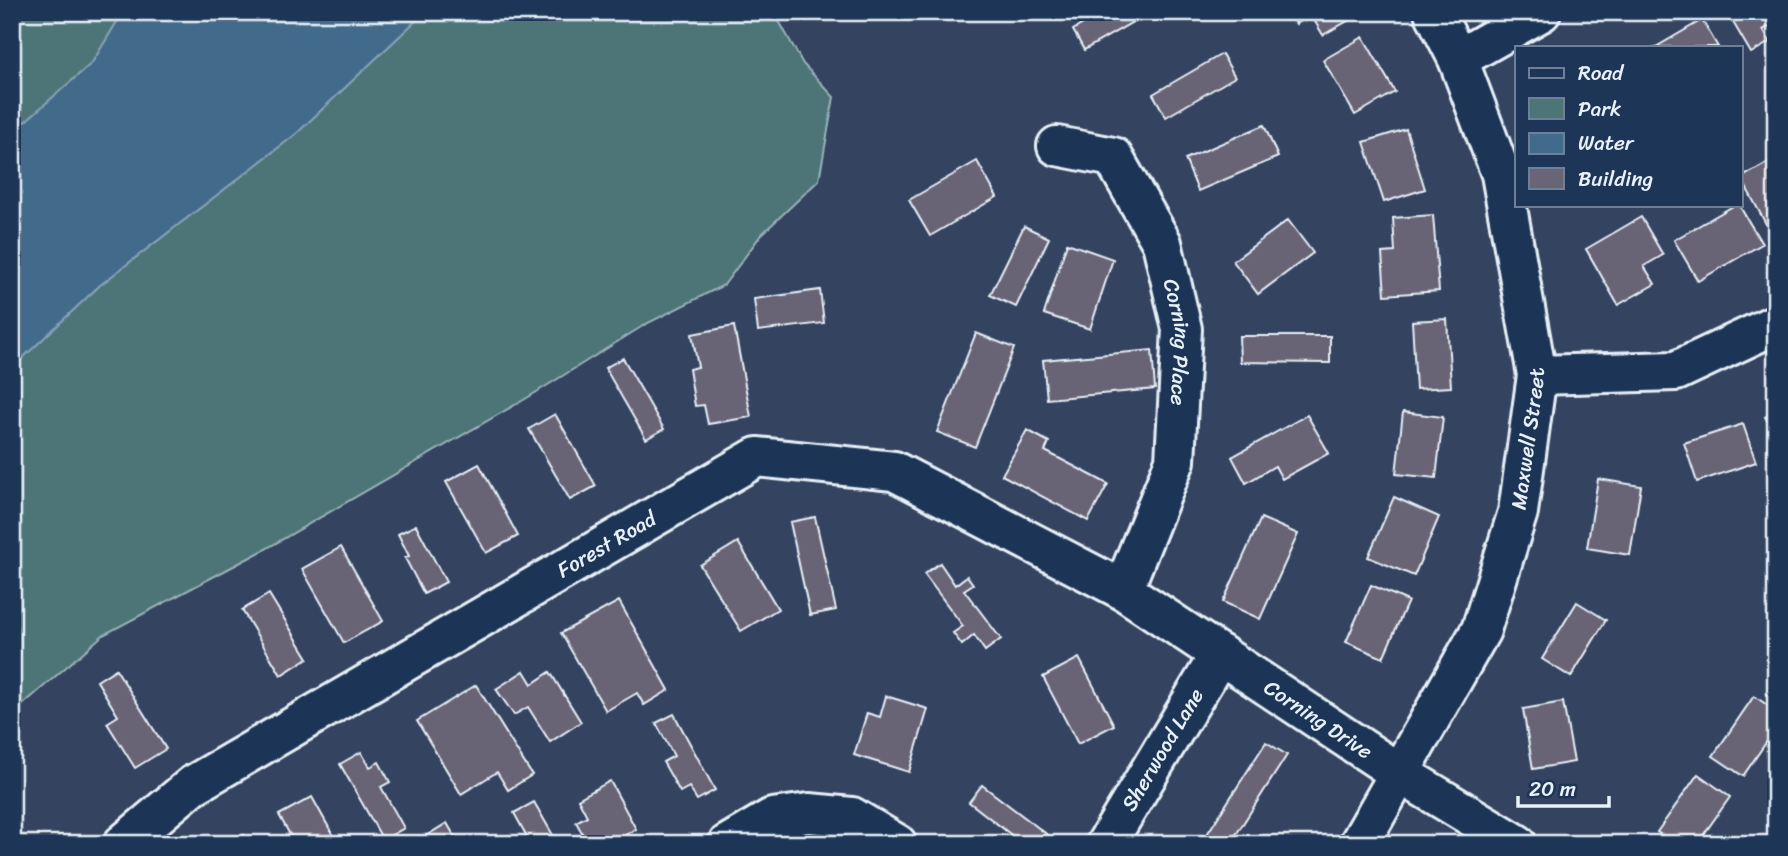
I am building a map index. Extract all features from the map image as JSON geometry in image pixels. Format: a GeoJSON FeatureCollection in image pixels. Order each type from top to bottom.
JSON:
{"type":"FeatureCollection","features":[{"type":"Feature","properties":{"kind":"street","name":"Maxwell Street"},"geometry":{"type":"LineString","coordinates":[[1359,844],[1481,629],[1518,512],[1537,376],[1501,174],[1458,58],[1434,12]]}},
{"type":"Feature","properties":{"kind":"street"},"geometry":{"type":"LineString","coordinates":[[1458,58],[1541,12]]}},
{"type":"Feature","properties":{"kind":"street","name":"Corning Place"},"geometry":{"type":"LineString","coordinates":[[1057,146],[1113,158],[1162,243],[1182,329],[1175,461],[1123,590]]}},
{"type":"Feature","properties":{"kind":"street"},"geometry":{"type":"LineString","coordinates":[[1537,376],[1676,371],[1776,324]]}},
{"type":"Feature","properties":{"kind":"street","name":"Forest Road"},"geometry":{"type":"LineString","coordinates":[[123,844],[193,785],[757,457],[894,471],[1123,590]]}},
{"type":"Feature","properties":{"kind":"street","name":"Corning Drive"},"geometry":{"type":"LineString","coordinates":[[1123,590],[1399,773],[1517,844]]}},
{"type":"Feature","properties":{"kind":"street","name":"Sherwood Lane"},"geometry":{"type":"LineString","coordinates":[[1106,844],[1220,654]]}},
{"type":"Feature","properties":{"kind":"street"},"geometry":{"type":"LineString","coordinates":[[728,844],[772,818],[809,813],[852,817],[897,844]]}},
{"type":"Feature","properties":{"kind":"green space"},"geometry":{"type":"Polygon","coordinates":[[[12,12],[123,12],[92,63],[12,133],[12,12]]]}},
{"type":"Feature","properties":{"kind":"green space"},"geometry":{"type":"Polygon","coordinates":[[[425,12],[774,12],[803,64],[834,97],[819,180],[761,235],[724,285],[646,324],[527,398],[262,551],[103,635],[12,714],[12,368],[100,285],[296,134],[425,12]]]}},
{"type":"Feature","properties":{"kind":"water"},"geometry":{"type":"Polygon","coordinates":[[[123,12],[425,12],[296,134],[100,285],[12,368],[12,133],[92,63],[123,12]]]}},
{"type":"Feature","properties":{"kind":"building"},"geometry":{"type":"Polygon","coordinates":[[[1103,12],[1150,12],[1084,50],[1073,30],[1103,12]]]}},
{"type":"Feature","properties":{"kind":"building"},"geometry":{"type":"Polygon","coordinates":[[[1289,12],[1348,12],[1351,19],[1323,35],[1311,15],[1296,24],[1289,12]]]}},
{"type":"Feature","properties":{"kind":"building"},"geometry":{"type":"Polygon","coordinates":[[[1727,12],[1776,12],[1776,23],[1763,30],[1770,42],[1751,53],[1727,12]]]}},
{"type":"Feature","properties":{"kind":"building"},"geometry":{"type":"Polygon","coordinates":[[[1702,20],[1717,46],[1658,46],[1702,20]]]}},
{"type":"Feature","properties":{"kind":"building"},"geometry":{"type":"Polygon","coordinates":[[[1363,37],[1395,92],[1355,115],[1323,60],[1363,37]]]}},
{"type":"Feature","properties":{"kind":"building"},"geometry":{"type":"Polygon","coordinates":[[[1222,54],[1235,77],[1166,117],[1153,94],[1222,54]]]}},
{"type":"Feature","properties":{"kind":"building"},"geometry":{"type":"Polygon","coordinates":[[[1264,125],[1278,157],[1198,191],[1185,159],[1264,125]]]}},
{"type":"Feature","properties":{"kind":"building"},"geometry":{"type":"Polygon","coordinates":[[[1406,129],[1425,189],[1384,202],[1364,142],[1406,129]]]}},
{"type":"Feature","properties":{"kind":"building"},"geometry":{"type":"Polygon","coordinates":[[[1776,158],[1776,233],[1772,235],[1742,177],[1776,158]]]}},
{"type":"Feature","properties":{"kind":"building"},"geometry":{"type":"Polygon","coordinates":[[[977,161],[997,197],[930,236],[909,200],[977,161]]]}},
{"type":"Feature","properties":{"kind":"building"},"geometry":{"type":"Polygon","coordinates":[[[1733,206],[1740,206],[1762,244],[1698,281],[1674,240],[1733,206]]]}},
{"type":"Feature","properties":{"kind":"building"},"geometry":{"type":"Polygon","coordinates":[[[1433,215],[1439,291],[1385,295],[1382,253],[1395,252],[1393,218],[1433,215]]]}},
{"type":"Feature","properties":{"kind":"building"},"geometry":{"type":"Polygon","coordinates":[[[1641,217],[1663,255],[1644,266],[1655,284],[1618,305],[1586,249],[1641,217]]]}},
{"type":"Feature","properties":{"kind":"building"},"geometry":{"type":"Polygon","coordinates":[[[1288,220],[1313,253],[1258,294],[1233,261],[1288,220]]]}},
{"type":"Feature","properties":{"kind":"building"},"geometry":{"type":"Polygon","coordinates":[[[1024,226],[1049,238],[1016,307],[990,295],[1024,226]]]}},
{"type":"Feature","properties":{"kind":"building"},"geometry":{"type":"Polygon","coordinates":[[[1067,243],[1113,259],[1090,329],[1044,314],[1067,243]]]}},
{"type":"Feature","properties":{"kind":"building"},"geometry":{"type":"Polygon","coordinates":[[[820,290],[824,323],[758,331],[754,299],[820,290]]]}},
{"type":"Feature","properties":{"kind":"building"},"geometry":{"type":"Polygon","coordinates":[[[1447,319],[1451,387],[1416,389],[1412,321],[1447,319]]]}},
{"type":"Feature","properties":{"kind":"building"},"geometry":{"type":"Polygon","coordinates":[[[734,326],[751,417],[708,424],[704,405],[695,406],[689,369],[698,367],[692,334],[734,326]]]}},
{"type":"Feature","properties":{"kind":"building"},"geometry":{"type":"Polygon","coordinates":[[[976,333],[1014,348],[975,447],[937,432],[976,333]]]}},
{"type":"Feature","properties":{"kind":"building"},"geometry":{"type":"Polygon","coordinates":[[[1239,336],[1330,336],[1330,363],[1240,362],[1239,336]]]}},
{"type":"Feature","properties":{"kind":"building"},"geometry":{"type":"Polygon","coordinates":[[[1152,350],[1155,389],[1047,399],[1043,360],[1152,350]]]}},
{"type":"Feature","properties":{"kind":"building"},"geometry":{"type":"Polygon","coordinates":[[[623,358],[664,429],[646,439],[605,368],[623,358]]]}},
{"type":"Feature","properties":{"kind":"building"},"geometry":{"type":"Polygon","coordinates":[[[1776,411],[1776,436],[1765,417],[1776,411]]]}},
{"type":"Feature","properties":{"kind":"building"},"geometry":{"type":"Polygon","coordinates":[[[1403,412],[1443,417],[1436,478],[1396,474],[1403,412]]]}},
{"type":"Feature","properties":{"kind":"building"},"geometry":{"type":"Polygon","coordinates":[[[555,414],[596,486],[570,500],[529,429],[555,414]]]}},
{"type":"Feature","properties":{"kind":"building"},"geometry":{"type":"Polygon","coordinates":[[[1307,415],[1329,453],[1282,479],[1275,466],[1246,483],[1232,457],[1307,415]]]}},
{"type":"Feature","properties":{"kind":"building"},"geometry":{"type":"Polygon","coordinates":[[[1743,424],[1756,462],[1697,482],[1684,443],[1743,424]]]}},
{"type":"Feature","properties":{"kind":"building"},"geometry":{"type":"Polygon","coordinates":[[[1027,430],[1049,442],[1045,451],[1108,484],[1088,521],[1002,475],[1027,430]]]}},
{"type":"Feature","properties":{"kind":"building"},"geometry":{"type":"Polygon","coordinates":[[[479,464],[518,536],[486,553],[446,482],[479,464]]]}},
{"type":"Feature","properties":{"kind":"building"},"geometry":{"type":"Polygon","coordinates":[[[1598,479],[1641,486],[1630,555],[1587,548],[1598,479]]]}},
{"type":"Feature","properties":{"kind":"building"},"geometry":{"type":"Polygon","coordinates":[[[1394,497],[1439,517],[1414,576],[1368,557],[1394,497]]]}},
{"type":"Feature","properties":{"kind":"building"},"geometry":{"type":"Polygon","coordinates":[[[815,517],[836,610],[810,615],[790,522],[815,517]]]}},
{"type":"Feature","properties":{"kind":"building"},"geometry":{"type":"Polygon","coordinates":[[[1261,518],[1298,534],[1260,619],[1223,602],[1261,518]]]}},
{"type":"Feature","properties":{"kind":"building"},"geometry":{"type":"Polygon","coordinates":[[[416,525],[446,582],[424,594],[405,558],[409,556],[398,534],[416,525]]]}},
{"type":"Feature","properties":{"kind":"building"},"geometry":{"type":"Polygon","coordinates":[[[738,542],[778,609],[741,631],[700,565],[738,542]]]}},
{"type":"Feature","properties":{"kind":"building"},"geometry":{"type":"Polygon","coordinates":[[[341,547],[383,621],[344,643],[302,569],[341,547]]]}},
{"type":"Feature","properties":{"kind":"building"},"geometry":{"type":"Polygon","coordinates":[[[940,563],[955,585],[967,576],[973,584],[964,590],[1001,639],[985,651],[974,635],[962,645],[953,633],[963,626],[924,574],[940,563]]]}},
{"type":"Feature","properties":{"kind":"building"},"geometry":{"type":"Polygon","coordinates":[[[1371,585],[1408,601],[1383,658],[1346,642],[1371,585]]]}},
{"type":"Feature","properties":{"kind":"building"},"geometry":{"type":"Polygon","coordinates":[[[269,594],[308,658],[281,675],[242,610],[269,594]]]}},
{"type":"Feature","properties":{"kind":"building"},"geometry":{"type":"Polygon","coordinates":[[[619,601],[669,690],[644,705],[637,693],[606,711],[561,633],[619,601]]]}},
{"type":"Feature","properties":{"kind":"building"},"geometry":{"type":"Polygon","coordinates":[[[1577,602],[1606,620],[1571,677],[1542,659],[1577,602]]]}},
{"type":"Feature","properties":{"kind":"building"},"geometry":{"type":"Polygon","coordinates":[[[1079,658],[1114,725],[1078,744],[1043,677],[1079,658]]]}},
{"type":"Feature","properties":{"kind":"building"},"geometry":{"type":"Polygon","coordinates":[[[116,669],[166,749],[135,768],[107,723],[118,716],[97,681],[116,669]]]}},
{"type":"Feature","properties":{"kind":"building"},"geometry":{"type":"Polygon","coordinates":[[[524,671],[532,684],[550,672],[581,722],[550,742],[528,707],[514,715],[496,689],[524,671]]]}},
{"type":"Feature","properties":{"kind":"building"},"geometry":{"type":"Polygon","coordinates":[[[476,685],[532,775],[508,790],[497,772],[461,794],[417,721],[476,685]]]}},
{"type":"Feature","properties":{"kind":"building"},"geometry":{"type":"Polygon","coordinates":[[[886,696],[928,709],[909,772],[854,755],[867,713],[880,717],[886,696]]]}},
{"type":"Feature","properties":{"kind":"building"},"geometry":{"type":"Polygon","coordinates":[[[1754,696],[1776,711],[1776,728],[1743,776],[1713,756],[1754,696]]]}},
{"type":"Feature","properties":{"kind":"building"},"geometry":{"type":"Polygon","coordinates":[[[1563,702],[1574,762],[1533,769],[1523,709],[1563,702]]]}},
{"type":"Feature","properties":{"kind":"building"},"geometry":{"type":"Polygon","coordinates":[[[674,714],[715,790],[697,800],[689,787],[680,792],[663,762],[674,756],[656,723],[674,714]]]}},
{"type":"Feature","properties":{"kind":"building"},"geometry":{"type":"Polygon","coordinates":[[[1266,742],[1287,755],[1230,844],[1211,844],[1204,839],[1266,742]]]}},
{"type":"Feature","properties":{"kind":"building"},"geometry":{"type":"Polygon","coordinates":[[[361,752],[370,767],[379,762],[390,782],[381,787],[404,828],[383,840],[340,764],[361,752]]]}},
{"type":"Feature","properties":{"kind":"building"},"geometry":{"type":"Polygon","coordinates":[[[1698,774],[1730,797],[1697,844],[1674,844],[1657,832],[1698,774]]]}},
{"type":"Feature","properties":{"kind":"building"},"geometry":{"type":"Polygon","coordinates":[[[610,781],[636,829],[609,844],[588,844],[576,822],[587,816],[578,799],[610,781]]]}},
{"type":"Feature","properties":{"kind":"building"},"geometry":{"type":"Polygon","coordinates":[[[982,785],[1053,839],[1050,844],[1023,844],[969,802],[982,785]]]}},
{"type":"Feature","properties":{"kind":"building"},"geometry":{"type":"Polygon","coordinates":[[[312,797],[338,844],[295,844],[279,815],[312,797]]]}},
{"type":"Feature","properties":{"kind":"building"},"geometry":{"type":"Polygon","coordinates":[[[534,802],[558,844],[531,844],[514,813],[534,802]]]}},
{"type":"Feature","properties":{"kind":"building"},"geometry":{"type":"Polygon","coordinates":[[[447,823],[459,844],[413,844],[447,823]]]}},
{"type":"Feature","properties":{"kind":"building"},"geometry":{"type":"Polygon","coordinates":[[[244,835],[249,844],[230,844],[244,835]]]}}]}
